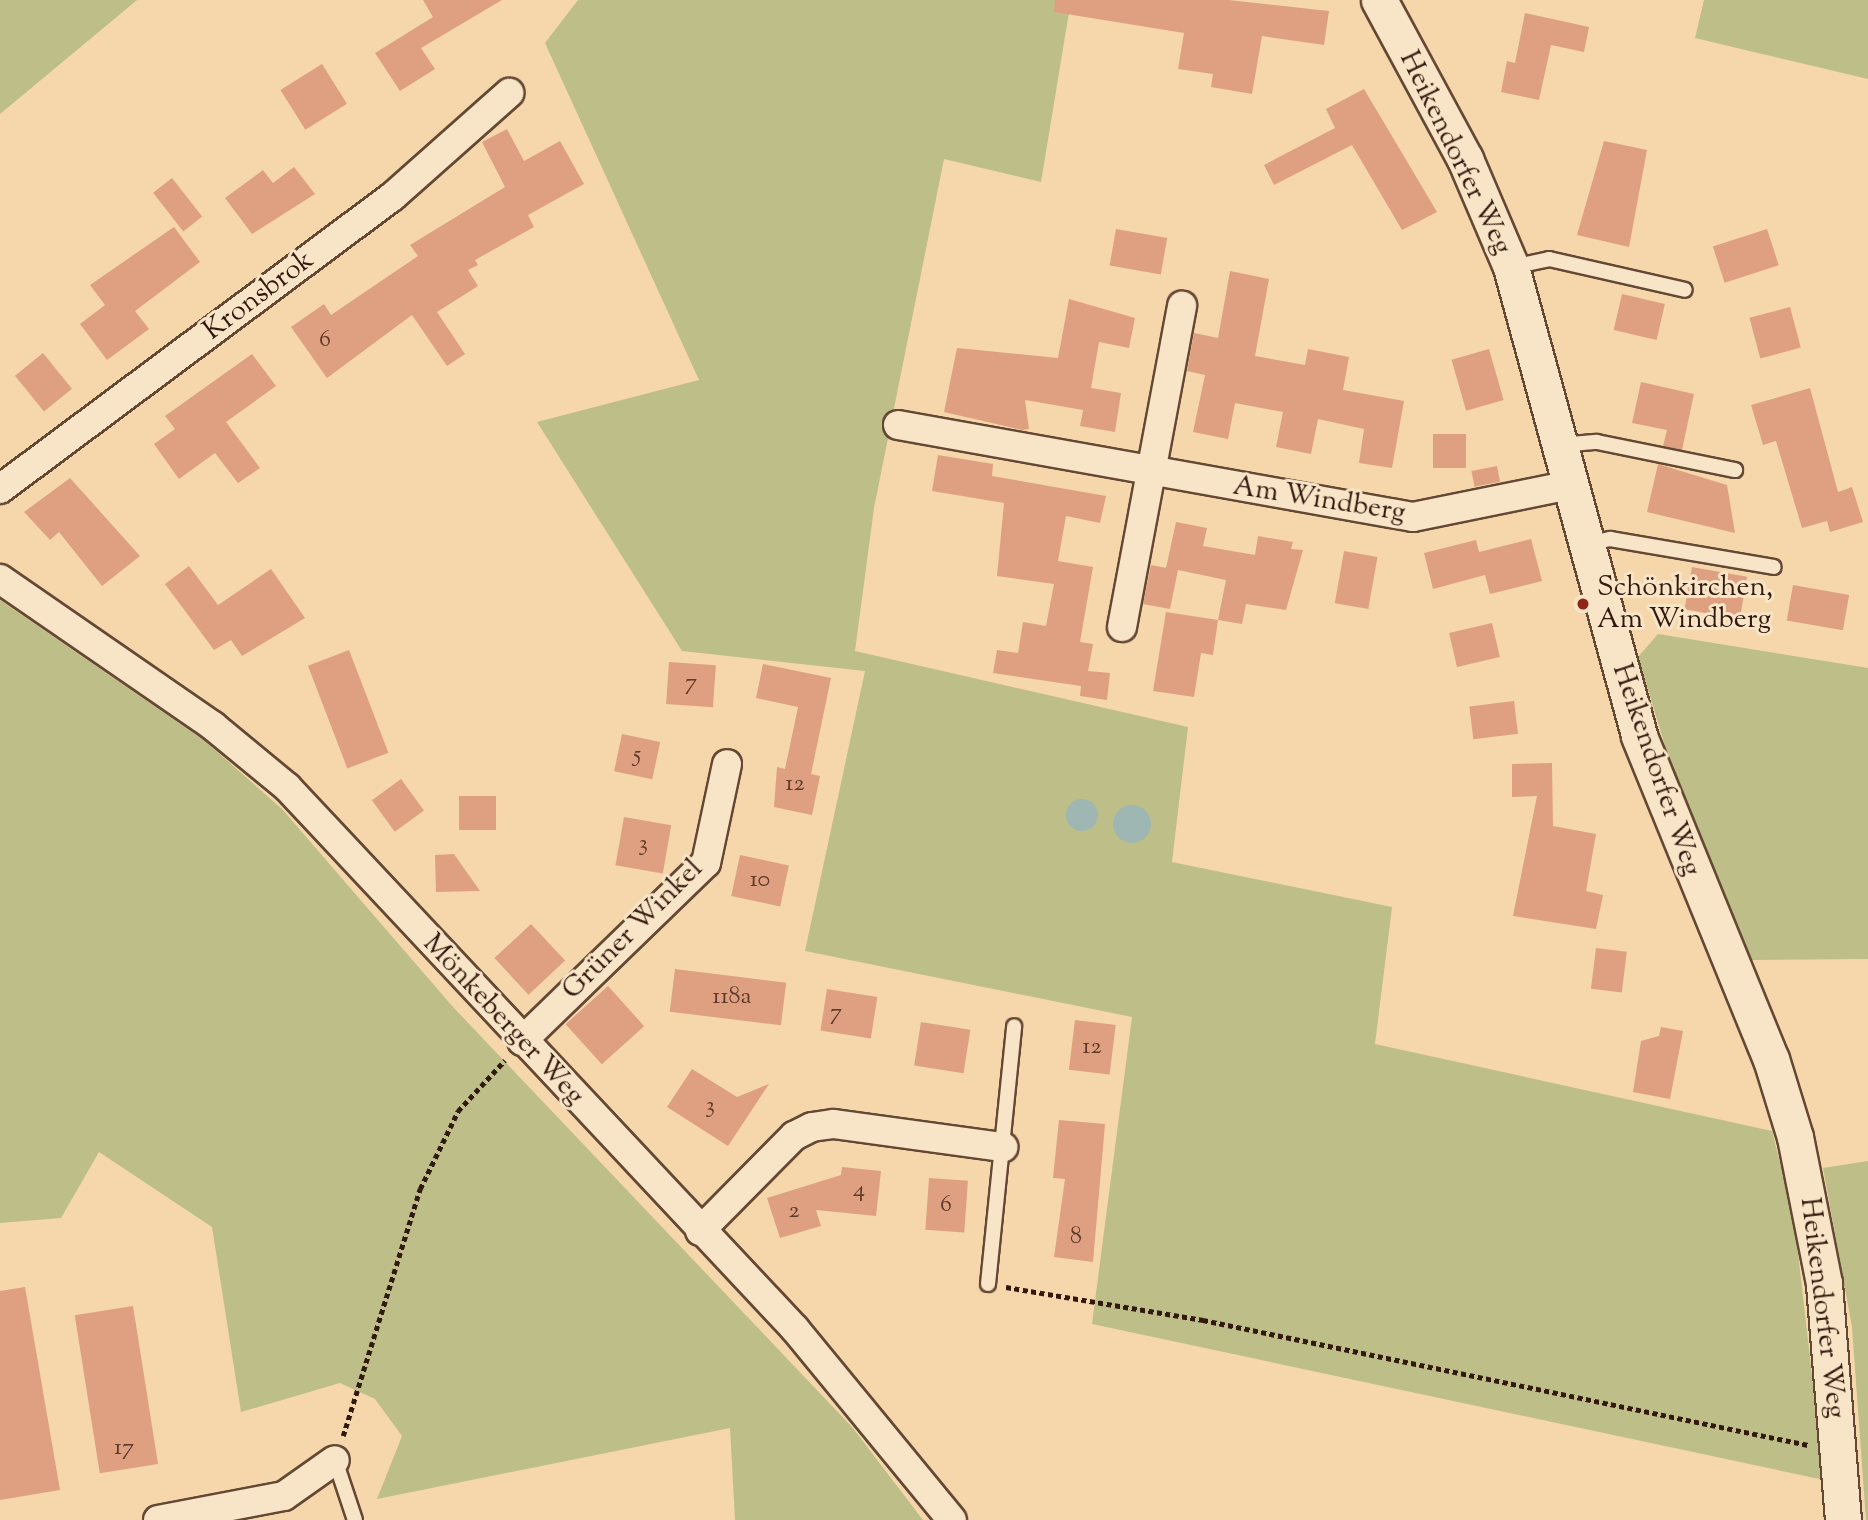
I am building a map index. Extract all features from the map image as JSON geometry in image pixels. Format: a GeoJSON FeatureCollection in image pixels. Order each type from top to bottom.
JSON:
{"type":"FeatureCollection","features":[{"type":"Feature","properties":{"kind":"street","name":"Heikendorfer Weg"},"geometry":{"type":"LineString","coordinates":[[1379,0],[1465,159],[1511,267],[1586,544],[1664,808],[1771,1059],[1795,1136],[1824,1284],[1843,1520]]}},
{"type":"Feature","properties":{"kind":"street","name":"Kronsbrok"},"geometry":{"type":"LineString","coordinates":[[0,489],[392,197],[509,93]]}},
{"type":"Feature","properties":{"kind":"street"},"geometry":{"type":"LineString","coordinates":[[1122,627],[1182,306]]}},
{"type":"Feature","properties":{"kind":"street","name":"Am Windberg"},"geometry":{"type":"LineString","coordinates":[[898,425],[1413,517],[1570,485]]}},
{"type":"Feature","properties":{"kind":"street","name":"Mönkeberger Weg"},"geometry":{"type":"LineString","coordinates":[[0,579],[213,726],[287,787],[831,1369],[952,1520]]}},
{"type":"Feature","properties":{"kind":"street","name":"Grüner Winkel"},"geometry":{"type":"LineString","coordinates":[[522,1041],[706,863],[727,764]]}},
{"type":"Feature","properties":{"kind":"street"},"geometry":{"type":"LineString","coordinates":[[700,1231],[794,1136],[812,1127],[834,1124],[1003,1147]]}},
{"type":"Feature","properties":{"kind":"street"},"geometry":{"type":"LineString","coordinates":[[158,1520],[284,1496],[335,1460]]}},
{"type":"Feature","properties":{"kind":"lane"},"geometry":{"type":"LineString","coordinates":[[1511,267],[1549,259],[1685,290]]}},
{"type":"Feature","properties":{"kind":"lane"},"geometry":{"type":"LineString","coordinates":[[1560,445],[1597,442],[1735,470]]}},
{"type":"Feature","properties":{"kind":"lane"},"geometry":{"type":"LineString","coordinates":[[1586,544],[1610,539],[1774,567]]}},
{"type":"Feature","properties":{"kind":"lane"},"geometry":{"type":"LineString","coordinates":[[988,1284],[1014,1026]]}},
{"type":"Feature","properties":{"kind":"lane"},"geometry":{"type":"LineString","coordinates":[[335,1460],[355,1520]]}},
{"type":"Feature","properties":{"kind":"path"},"geometry":{"type":"LineString","coordinates":[[335,1460],[420,1189],[458,1111],[522,1041]]}},
{"type":"Feature","properties":{"kind":"path"},"geometry":{"type":"LineString","coordinates":[[988,1284],[1216,1322],[1838,1451]]}},
{"type":"Feature","properties":{"kind":"green space"},"geometry":{"type":"Polygon","coordinates":[[[0,0],[137,0],[0,114],[0,0]]]}},
{"type":"Feature","properties":{"kind":"green space"},"geometry":{"type":"Polygon","coordinates":[[[578,0],[1071,0],[1041,182],[944,159],[874,508],[855,651],[1188,727],[1172,862],[1392,907],[1375,1044],[1772,1131],[1794,1218],[1824,1480],[1092,1324],[1132,1017],[805,951],[865,671],[682,651],[537,422],[699,380],[545,43],[578,0]]]}},
{"type":"Feature","properties":{"kind":"green space"},"geometry":{"type":"Polygon","coordinates":[[[1704,0],[1868,0],[1868,79],[1695,38],[1704,0]]]}},
{"type":"Feature","properties":{"kind":"green space"},"geometry":{"type":"Polygon","coordinates":[[[0,600],[205,741],[282,809],[453,1007],[852,1427],[923,1520],[735,1520],[730,1428],[377,1499],[402,1436],[375,1399],[340,1383],[241,1412],[212,1227],[99,1152],[61,1218],[0,1223],[0,600]]]}},
{"type":"Feature","properties":{"kind":"green space"},"geometry":{"type":"Polygon","coordinates":[[[1658,634],[1868,668],[1868,959],[1752,960],[1681,798],[1638,657],[1658,634]]]}},
{"type":"Feature","properties":{"kind":"green space"},"geometry":{"type":"Polygon","coordinates":[[[1868,1161],[1866,1520],[1852,1327],[1823,1168],[1868,1161]]]}},
{"type":"Feature","properties":{"kind":"water"},"geometry":{"type":"Polygon","coordinates":[[[1082,799],[1093,804],[1098,815],[1093,826],[1082,831],[1071,826],[1066,815],[1071,804],[1082,799]]]}},
{"type":"Feature","properties":{"kind":"water"},"geometry":{"type":"Polygon","coordinates":[[[1132,805],[1145,811],[1151,824],[1145,837],[1132,843],[1119,837],[1113,824],[1119,811],[1132,805]]]}},
{"type":"Feature","properties":{"kind":"building"},"geometry":{"type":"Polygon","coordinates":[[[423,0],[502,0],[421,48],[435,69],[400,91],[375,53],[433,17],[423,0]]]}},
{"type":"Feature","properties":{"kind":"building"},"geometry":{"type":"Polygon","coordinates":[[[1055,0],[1229,0],[1329,11],[1324,45],[1262,36],[1252,94],[1211,87],[1213,74],[1178,69],[1184,33],[1054,12],[1055,0]]]}},
{"type":"Feature","properties":{"kind":"building"},"geometry":{"type":"Polygon","coordinates":[[[1525,13],[1589,27],[1584,52],[1551,45],[1539,100],[1501,92],[1507,61],[1515,63],[1525,13]]]}},
{"type":"Feature","properties":{"kind":"building"},"geometry":{"type":"Polygon","coordinates":[[[322,64],[347,104],[305,130],[280,90],[322,64]]]}},
{"type":"Feature","properties":{"kind":"building"},"geometry":{"type":"Polygon","coordinates":[[[1364,89],[1437,212],[1402,230],[1352,145],[1274,185],[1264,165],[1335,128],[1326,109],[1364,89]]]}},
{"type":"Feature","properties":{"kind":"building"},"geometry":{"type":"Polygon","coordinates":[[[507,129],[524,161],[560,141],[584,184],[528,215],[534,227],[475,260],[478,265],[468,270],[478,286],[437,312],[465,354],[447,366],[412,315],[327,378],[291,327],[324,304],[331,315],[418,256],[410,245],[505,187],[482,142],[507,129]]]}},
{"type":"Feature","properties":{"kind":"building"},"geometry":{"type":"Polygon","coordinates":[[[1604,141],[1647,150],[1629,247],[1577,235],[1604,141]]]}},
{"type":"Feature","properties":{"kind":"building"},"geometry":{"type":"Polygon","coordinates":[[[294,167],[315,194],[252,234],[225,198],[263,170],[273,183],[294,167]]]}},
{"type":"Feature","properties":{"kind":"building"},"geometry":{"type":"Polygon","coordinates":[[[172,178],[202,217],[183,231],[153,193],[172,178]]]}},
{"type":"Feature","properties":{"kind":"building"},"geometry":{"type":"Polygon","coordinates":[[[174,227],[200,262],[135,311],[149,329],[107,360],[80,324],[105,305],[90,285],[174,227]]]}},
{"type":"Feature","properties":{"kind":"building"},"geometry":{"type":"Polygon","coordinates":[[[1116,229],[1167,238],[1161,274],[1110,265],[1116,229]]]}},
{"type":"Feature","properties":{"kind":"building"},"geometry":{"type":"Polygon","coordinates":[[[1767,229],[1779,265],[1725,283],[1713,247],[1767,229]]]}},
{"type":"Feature","properties":{"kind":"building"},"geometry":{"type":"Polygon","coordinates":[[[1230,271],[1269,279],[1255,356],[1305,365],[1308,349],[1349,357],[1343,390],[1404,401],[1392,468],[1359,463],[1364,429],[1318,419],[1311,454],[1276,447],[1283,412],[1235,403],[1228,439],[1193,432],[1205,375],[1187,371],[1194,333],[1218,338],[1230,271]]]}},
{"type":"Feature","properties":{"kind":"building"},"geometry":{"type":"Polygon","coordinates":[[[1622,294],[1665,304],[1657,340],[1614,330],[1622,294]]]}},
{"type":"Feature","properties":{"kind":"building"},"geometry":{"type":"Polygon","coordinates":[[[1069,299],[1135,318],[1129,348],[1099,342],[1091,388],[1121,393],[1115,432],[1080,426],[1083,410],[1025,400],[1029,429],[1022,430],[944,412],[957,348],[1058,358],[1069,299]]]}},
{"type":"Feature","properties":{"kind":"building"},"geometry":{"type":"Polygon","coordinates":[[[1790,307],[1801,348],[1760,358],[1749,318],[1790,307]]]}},
{"type":"Feature","properties":{"kind":"building"},"geometry":{"type":"Polygon","coordinates":[[[1489,349],[1504,400],[1466,411],[1452,360],[1489,349]]]}},
{"type":"Feature","properties":{"kind":"building"},"geometry":{"type":"Polygon","coordinates":[[[43,353],[72,389],[44,411],[15,376],[43,353]]]}},
{"type":"Feature","properties":{"kind":"building"},"geometry":{"type":"Polygon","coordinates":[[[252,354],[276,386],[226,422],[260,468],[238,483],[215,453],[179,479],[154,444],[175,429],[165,416],[252,354]]]}},
{"type":"Feature","properties":{"kind":"building"},"geometry":{"type":"Polygon","coordinates":[[[1641,382],[1694,394],[1682,450],[1663,446],[1667,430],[1632,423],[1641,382]]]}},
{"type":"Feature","properties":{"kind":"building"},"geometry":{"type":"Polygon","coordinates":[[[1810,388],[1838,492],[1852,487],[1863,522],[1830,532],[1827,521],[1802,528],[1776,441],[1763,445],[1751,405],[1810,388]]]}},
{"type":"Feature","properties":{"kind":"building"},"geometry":{"type":"Polygon","coordinates":[[[1433,434],[1466,434],[1466,468],[1433,468],[1433,434]]]}},
{"type":"Feature","properties":{"kind":"building"},"geometry":{"type":"Polygon","coordinates":[[[938,455],[993,464],[992,476],[1106,496],[1100,523],[1066,516],[1058,561],[1093,567],[1080,642],[1093,644],[1088,671],[1110,673],[1107,700],[1080,696],[1081,686],[993,673],[997,650],[1018,653],[1023,622],[1046,626],[1054,584],[997,576],[1004,503],[932,491],[938,455]]]}},
{"type":"Feature","properties":{"kind":"building"},"geometry":{"type":"Polygon","coordinates":[[[1658,464],[1727,485],[1735,533],[1647,512],[1658,464]]]}},
{"type":"Feature","properties":{"kind":"building"},"geometry":{"type":"Polygon","coordinates":[[[1497,466],[1500,482],[1475,487],[1471,471],[1497,466]]]}},
{"type":"Feature","properties":{"kind":"building"},"geometry":{"type":"Polygon","coordinates":[[[70,478],[140,556],[102,586],[59,532],[50,540],[24,512],[70,478]]]}},
{"type":"Feature","properties":{"kind":"building"},"geometry":{"type":"Polygon","coordinates":[[[1176,522],[1207,528],[1203,546],[1255,555],[1258,536],[1293,542],[1291,549],[1303,550],[1286,610],[1246,604],[1242,624],[1218,620],[1226,580],[1178,570],[1170,609],[1143,604],[1151,565],[1166,568],[1176,522]]]}},
{"type":"Feature","properties":{"kind":"building"},"geometry":{"type":"Polygon","coordinates":[[[1531,539],[1542,581],[1490,594],[1485,575],[1433,589],[1424,553],[1476,540],[1479,552],[1531,539]]]}},
{"type":"Feature","properties":{"kind":"building"},"geometry":{"type":"Polygon","coordinates":[[[1344,551],[1377,557],[1368,609],[1335,603],[1344,551]]]}},
{"type":"Feature","properties":{"kind":"building"},"geometry":{"type":"Polygon","coordinates":[[[189,566],[218,605],[271,569],[305,618],[242,656],[231,640],[214,650],[165,584],[189,566]]]}},
{"type":"Feature","properties":{"kind":"building"},"geometry":{"type":"Polygon","coordinates":[[[1692,567],[1747,577],[1740,619],[1685,609],[1692,567]]]}},
{"type":"Feature","properties":{"kind":"building"},"geometry":{"type":"Polygon","coordinates":[[[1793,585],[1849,595],[1843,630],[1787,620],[1793,585]]]}},
{"type":"Feature","properties":{"kind":"building"},"geometry":{"type":"Polygon","coordinates":[[[1166,612],[1218,620],[1213,655],[1201,653],[1194,697],[1153,691],[1166,612]]]}},
{"type":"Feature","properties":{"kind":"building"},"geometry":{"type":"Polygon","coordinates":[[[1492,623],[1500,657],[1457,667],[1449,633],[1492,623]]]}},
{"type":"Feature","properties":{"kind":"building"},"geometry":{"type":"Polygon","coordinates":[[[349,650],[388,753],[347,768],[308,666],[349,650]]]}},
{"type":"Feature","properties":{"kind":"building"},"geometry":{"type":"Polygon","coordinates":[[[669,662],[716,665],[713,707],[666,704],[669,662]]]}},
{"type":"Feature","properties":{"kind":"building"},"geometry":{"type":"Polygon","coordinates":[[[763,664],[831,678],[811,774],[820,776],[812,815],[774,807],[777,767],[785,769],[798,707],[756,698],[763,664]]]}},
{"type":"Feature","properties":{"kind":"building"},"geometry":{"type":"Polygon","coordinates":[[[1514,701],[1518,734],[1473,739],[1469,706],[1514,701]]]}},
{"type":"Feature","properties":{"kind":"building"},"geometry":{"type":"Polygon","coordinates":[[[622,734],[660,742],[652,779],[614,771],[622,734]]]}},
{"type":"Feature","properties":{"kind":"building"},"geometry":{"type":"Polygon","coordinates":[[[1552,763],[1553,826],[1596,834],[1586,891],[1603,895],[1596,929],[1513,916],[1537,796],[1512,797],[1512,764],[1552,763]]]}},
{"type":"Feature","properties":{"kind":"building"},"geometry":{"type":"Polygon","coordinates":[[[401,779],[424,811],[395,832],[372,800],[401,779]]]}},
{"type":"Feature","properties":{"kind":"building"},"geometry":{"type":"Polygon","coordinates":[[[459,796],[496,796],[496,830],[459,830],[459,796]]]}},
{"type":"Feature","properties":{"kind":"building"},"geometry":{"type":"Polygon","coordinates":[[[624,817],[671,825],[663,874],[615,865],[624,817]]]}},
{"type":"Feature","properties":{"kind":"building"},"geometry":{"type":"Polygon","coordinates":[[[454,854],[480,891],[436,892],[435,855],[454,854]]]}},
{"type":"Feature","properties":{"kind":"building"},"geometry":{"type":"Polygon","coordinates":[[[740,855],[789,865],[780,906],[731,896],[740,855]]]}},
{"type":"Feature","properties":{"kind":"building"},"geometry":{"type":"Polygon","coordinates":[[[531,924],[565,961],[529,995],[494,958],[531,924]]]}},
{"type":"Feature","properties":{"kind":"building"},"geometry":{"type":"Polygon","coordinates":[[[1596,948],[1627,952],[1622,992],[1591,989],[1596,948]]]}},
{"type":"Feature","properties":{"kind":"building"},"geometry":{"type":"Polygon","coordinates":[[[675,969],[786,983],[781,1025],[670,1012],[675,969]]]}},
{"type":"Feature","properties":{"kind":"building"},"geometry":{"type":"Polygon","coordinates":[[[608,986],[644,1026],[602,1064],[566,1024],[608,986]]]}},
{"type":"Feature","properties":{"kind":"building"},"geometry":{"type":"Polygon","coordinates":[[[827,989],[877,997],[871,1038],[820,1030],[827,989]]]}},
{"type":"Feature","properties":{"kind":"building"},"geometry":{"type":"Polygon","coordinates":[[[1075,1020],[1116,1025],[1110,1075],[1069,1070],[1075,1020]]]}},
{"type":"Feature","properties":{"kind":"building"},"geometry":{"type":"Polygon","coordinates":[[[921,1022],[970,1030],[964,1073],[914,1065],[921,1022]]]}},
{"type":"Feature","properties":{"kind":"building"},"geometry":{"type":"Polygon","coordinates":[[[1661,1027],[1683,1031],[1670,1099],[1633,1092],[1641,1041],[1659,1036],[1661,1027]]]}},
{"type":"Feature","properties":{"kind":"building"},"geometry":{"type":"Polygon","coordinates":[[[692,1069],[737,1097],[769,1084],[728,1146],[667,1107],[692,1069]]]}},
{"type":"Feature","properties":{"kind":"building"},"geometry":{"type":"Polygon","coordinates":[[[1059,1120],[1105,1124],[1093,1262],[1054,1257],[1065,1179],[1053,1178],[1059,1120]]]}},
{"type":"Feature","properties":{"kind":"building"},"geometry":{"type":"Polygon","coordinates":[[[842,1167],[881,1171],[876,1216],[816,1210],[821,1226],[780,1238],[767,1198],[841,1175],[842,1167]]]}},
{"type":"Feature","properties":{"kind":"building"},"geometry":{"type":"Polygon","coordinates":[[[929,1178],[968,1181],[964,1233],[925,1230],[929,1178]]]}},
{"type":"Feature","properties":{"kind":"building"},"geometry":{"type":"Polygon","coordinates":[[[25,1287],[60,1490],[0,1500],[0,1291],[25,1287]]]}},
{"type":"Feature","properties":{"kind":"building"},"geometry":{"type":"Polygon","coordinates":[[[133,1306],[158,1464],[100,1473],[75,1315],[133,1306]]]}},
{"type":"Feature","properties":{"kind":"place","name":"Schönkirchen, Am Windberg"},"geometry":{"type":"Point","coordinates":[1583,604]}}]}
